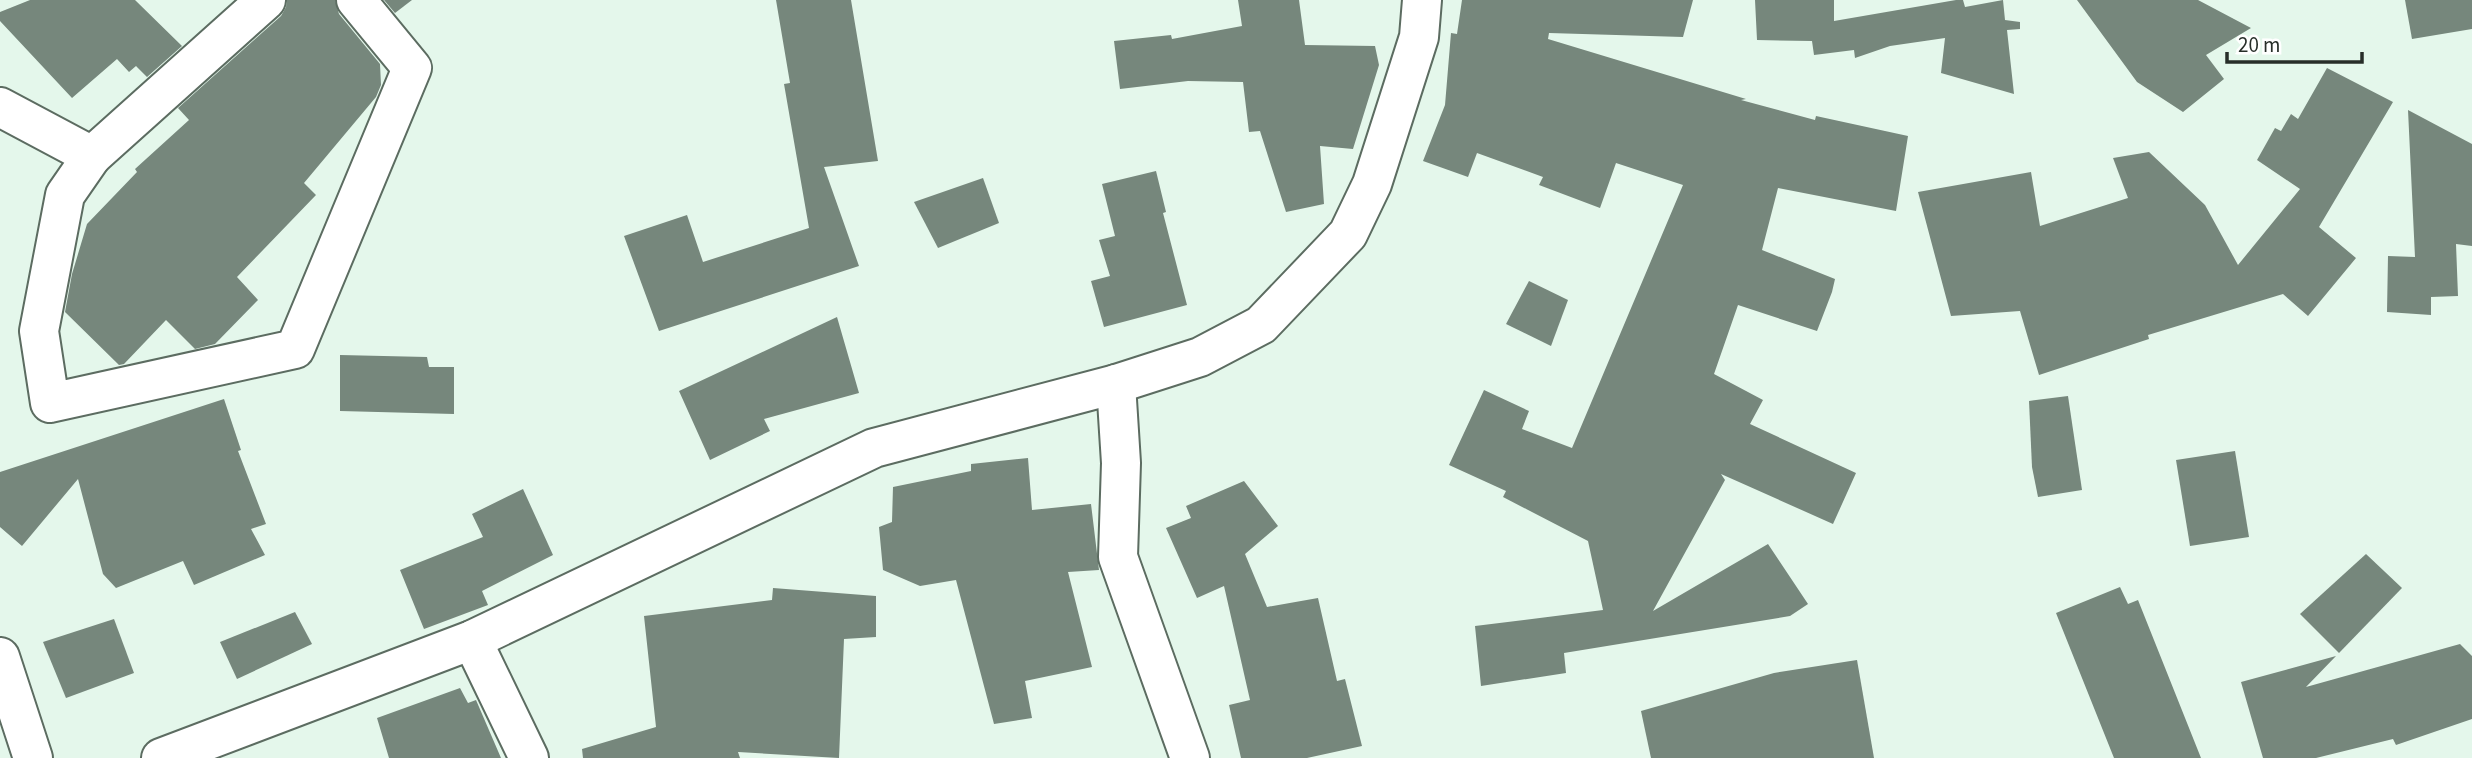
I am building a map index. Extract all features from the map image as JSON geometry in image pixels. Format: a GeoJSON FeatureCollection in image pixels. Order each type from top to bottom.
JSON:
{"type":"FeatureCollection","features":[{"type":"Feature","properties":{"kind":"street"},"geometry":{"type":"LineString","coordinates":[[267,0],[92,156],[65,195],[39,331],[50,404],[295,349],[412,68],[356,0]]}},
{"type":"Feature","properties":{"kind":"street"},"geometry":{"type":"LineString","coordinates":[[161,758],[238,743],[472,640],[874,448],[1116,384],[1200,357],[1261,324],[1348,234],[1372,184],[1419,37],[1422,0]]}},
{"type":"Feature","properties":{"kind":"street"},"geometry":{"type":"LineString","coordinates":[[0,107],[92,156]]}},
{"type":"Feature","properties":{"kind":"street"},"geometry":{"type":"LineString","coordinates":[[1116,384],[1121,463],[1118,557],[1191,758]]}},
{"type":"Feature","properties":{"kind":"street"},"geometry":{"type":"LineString","coordinates":[[472,640],[529,758]]}},
{"type":"Feature","properties":{"kind":"street"},"geometry":{"type":"LineString","coordinates":[[0,657],[33,758]]}},
{"type":"Feature","properties":{"kind":"building"},"geometry":{"type":"Polygon","coordinates":[[[30,0],[135,0],[182,46],[147,77],[136,66],[129,72],[117,59],[72,98],[0,21],[0,12],[30,0]]]}},
{"type":"Feature","properties":{"kind":"building"},"geometry":{"type":"Polygon","coordinates":[[[287,0],[335,0],[339,14],[380,64],[381,85],[376,97],[304,183],[316,195],[237,277],[258,300],[215,344],[195,349],[166,320],[124,364],[119,365],[65,312],[72,274],[87,224],[137,172],[135,169],[189,120],[178,108],[281,16],[287,0]]]}},
{"type":"Feature","properties":{"kind":"building"},"geometry":{"type":"Polygon","coordinates":[[[384,0],[412,0],[395,13],[384,0]]]}},
{"type":"Feature","properties":{"kind":"building"},"geometry":{"type":"Polygon","coordinates":[[[776,0],[851,0],[878,161],[824,167],[859,266],[659,331],[624,236],[687,215],[703,262],[809,228],[784,84],[790,83],[776,0]]]}},
{"type":"Feature","properties":{"kind":"building"},"geometry":{"type":"Polygon","coordinates":[[[1238,0],[1299,0],[1305,45],[1375,46],[1379,65],[1353,149],[1320,146],[1324,204],[1286,212],[1260,131],[1249,132],[1243,82],[1188,81],[1120,89],[1114,41],[1171,35],[1172,39],[1242,26],[1238,0]]]}},
{"type":"Feature","properties":{"kind":"building"},"geometry":{"type":"Polygon","coordinates":[[[1462,0],[1693,0],[1683,37],[1549,33],[1548,39],[1746,99],[1741,100],[1815,120],[1816,116],[1908,136],[1896,211],[1778,188],[1762,250],[1835,279],[1832,292],[1817,331],[1738,305],[1714,374],[1763,400],[1750,424],[1856,473],[1833,524],[1721,474],[1725,480],[1653,611],[1768,544],[1808,604],[1790,616],[1564,653],[1566,673],[1481,686],[1475,626],[1603,610],[1588,541],[1503,497],[1506,491],[1449,465],[1484,390],[1529,411],[1522,429],[1572,448],[1683,185],[1616,163],[1600,208],[1539,185],[1543,177],[1477,153],[1468,177],[1423,161],[1445,105],[1451,33],[1457,34],[1462,0]]]}},
{"type":"Feature","properties":{"kind":"building"},"geometry":{"type":"Polygon","coordinates":[[[1755,0],[1834,0],[1834,21],[1956,0],[1963,0],[1965,7],[2003,0],[2005,20],[2020,22],[2020,29],[2007,30],[2014,94],[1941,73],[1945,38],[1890,46],[1855,58],[1854,50],[1814,55],[1812,41],[1757,40],[1755,0]]]}},
{"type":"Feature","properties":{"kind":"building"},"geometry":{"type":"Polygon","coordinates":[[[2077,0],[2198,0],[2251,28],[2206,55],[2224,79],[2183,112],[2137,82],[2077,0]]]}},
{"type":"Feature","properties":{"kind":"building"},"geometry":{"type":"Polygon","coordinates":[[[2405,0],[2472,0],[2472,29],[2412,39],[2405,0]]]}},
{"type":"Feature","properties":{"kind":"building"},"geometry":{"type":"Polygon","coordinates":[[[2327,68],[2393,102],[2319,227],[2356,258],[2308,316],[2283,294],[2148,335],[2149,339],[2039,375],[2020,311],[1951,316],[1918,192],[2031,172],[2040,226],[2128,198],[2113,158],[2149,152],[2205,205],[2238,265],[2300,189],[2257,160],[2275,128],[2281,131],[2291,114],[2298,119],[2327,68]]]}},
{"type":"Feature","properties":{"kind":"building"},"geometry":{"type":"Polygon","coordinates":[[[2408,110],[2472,144],[2472,246],[2456,244],[2458,296],[2431,297],[2431,315],[2387,312],[2388,256],[2415,257],[2408,110]]]}},
{"type":"Feature","properties":{"kind":"building"},"geometry":{"type":"Polygon","coordinates":[[[1156,171],[1166,212],[1163,213],[1187,305],[1104,327],[1091,281],[1110,276],[1099,240],[1115,236],[1102,184],[1156,171]]]}},
{"type":"Feature","properties":{"kind":"building"},"geometry":{"type":"Polygon","coordinates":[[[983,178],[999,223],[938,248],[914,202],[983,178]]]}},
{"type":"Feature","properties":{"kind":"building"},"geometry":{"type":"Polygon","coordinates":[[[1529,281],[1568,300],[1551,346],[1506,324],[1529,281]]]}},
{"type":"Feature","properties":{"kind":"building"},"geometry":{"type":"Polygon","coordinates":[[[837,317],[859,393],[764,419],[770,431],[710,460],[679,391],[837,317]]]}},
{"type":"Feature","properties":{"kind":"building"},"geometry":{"type":"Polygon","coordinates":[[[340,355],[427,357],[429,367],[454,367],[454,414],[340,411],[340,355]]]}},
{"type":"Feature","properties":{"kind":"building"},"geometry":{"type":"Polygon","coordinates":[[[2068,396],[2082,490],[2038,497],[2032,467],[2029,401],[2068,396]]]}},
{"type":"Feature","properties":{"kind":"building"},"geometry":{"type":"Polygon","coordinates":[[[224,399],[241,450],[238,451],[266,524],[251,529],[265,555],[194,585],[183,561],[116,588],[103,574],[78,479],[22,546],[0,527],[0,472],[224,399]]]}},
{"type":"Feature","properties":{"kind":"building"},"geometry":{"type":"Polygon","coordinates":[[[2235,451],[2249,537],[2190,546],[2176,460],[2235,451]]]}},
{"type":"Feature","properties":{"kind":"building"},"geometry":{"type":"Polygon","coordinates":[[[1028,458],[1032,510],[1091,504],[1099,570],[1068,572],[1092,667],[1025,681],[1032,718],[994,724],[956,580],[920,586],[883,570],[879,527],[892,522],[893,487],[971,471],[971,464],[1028,458]]]}},
{"type":"Feature","properties":{"kind":"building"},"geometry":{"type":"Polygon","coordinates":[[[1244,481],[1278,526],[1245,554],[1267,607],[1318,598],[1337,681],[1345,679],[1362,746],[1307,758],[1241,758],[1229,705],[1250,700],[1224,586],[1197,598],[1166,528],[1191,518],[1186,506],[1244,481]]]}},
{"type":"Feature","properties":{"kind":"building"},"geometry":{"type":"Polygon","coordinates":[[[523,489],[553,555],[482,591],[488,605],[424,629],[400,570],[483,537],[472,514],[523,489]]]}},
{"type":"Feature","properties":{"kind":"building"},"geometry":{"type":"Polygon","coordinates":[[[2366,554],[2402,588],[2339,653],[2300,614],[2366,554]]]}},
{"type":"Feature","properties":{"kind":"building"},"geometry":{"type":"Polygon","coordinates":[[[2120,587],[2128,604],[2138,600],[2201,758],[2114,758],[2056,613],[2120,587]]]}},
{"type":"Feature","properties":{"kind":"building"},"geometry":{"type":"Polygon","coordinates":[[[773,588],[876,596],[876,637],[844,639],[839,758],[738,752],[740,758],[583,758],[582,749],[656,727],[644,616],[772,600],[773,588]]]}},
{"type":"Feature","properties":{"kind":"building"},"geometry":{"type":"Polygon","coordinates":[[[295,612],[312,644],[237,679],[220,642],[295,612]]]}},
{"type":"Feature","properties":{"kind":"building"},"geometry":{"type":"Polygon","coordinates":[[[114,619],[134,673],[66,698],[43,642],[114,619]]]}},
{"type":"Feature","properties":{"kind":"building"},"geometry":{"type":"Polygon","coordinates":[[[2460,644],[2472,656],[2472,719],[2396,745],[2393,739],[2316,758],[2263,758],[2241,682],[2336,656],[2306,687],[2460,644]]]}},
{"type":"Feature","properties":{"kind":"building"},"geometry":{"type":"Polygon","coordinates":[[[1857,660],[1874,758],[1651,758],[1641,711],[1774,673],[1857,660]]]}},
{"type":"Feature","properties":{"kind":"building"},"geometry":{"type":"Polygon","coordinates":[[[460,688],[468,703],[476,700],[501,758],[389,758],[377,718],[460,688]]]}}]}
